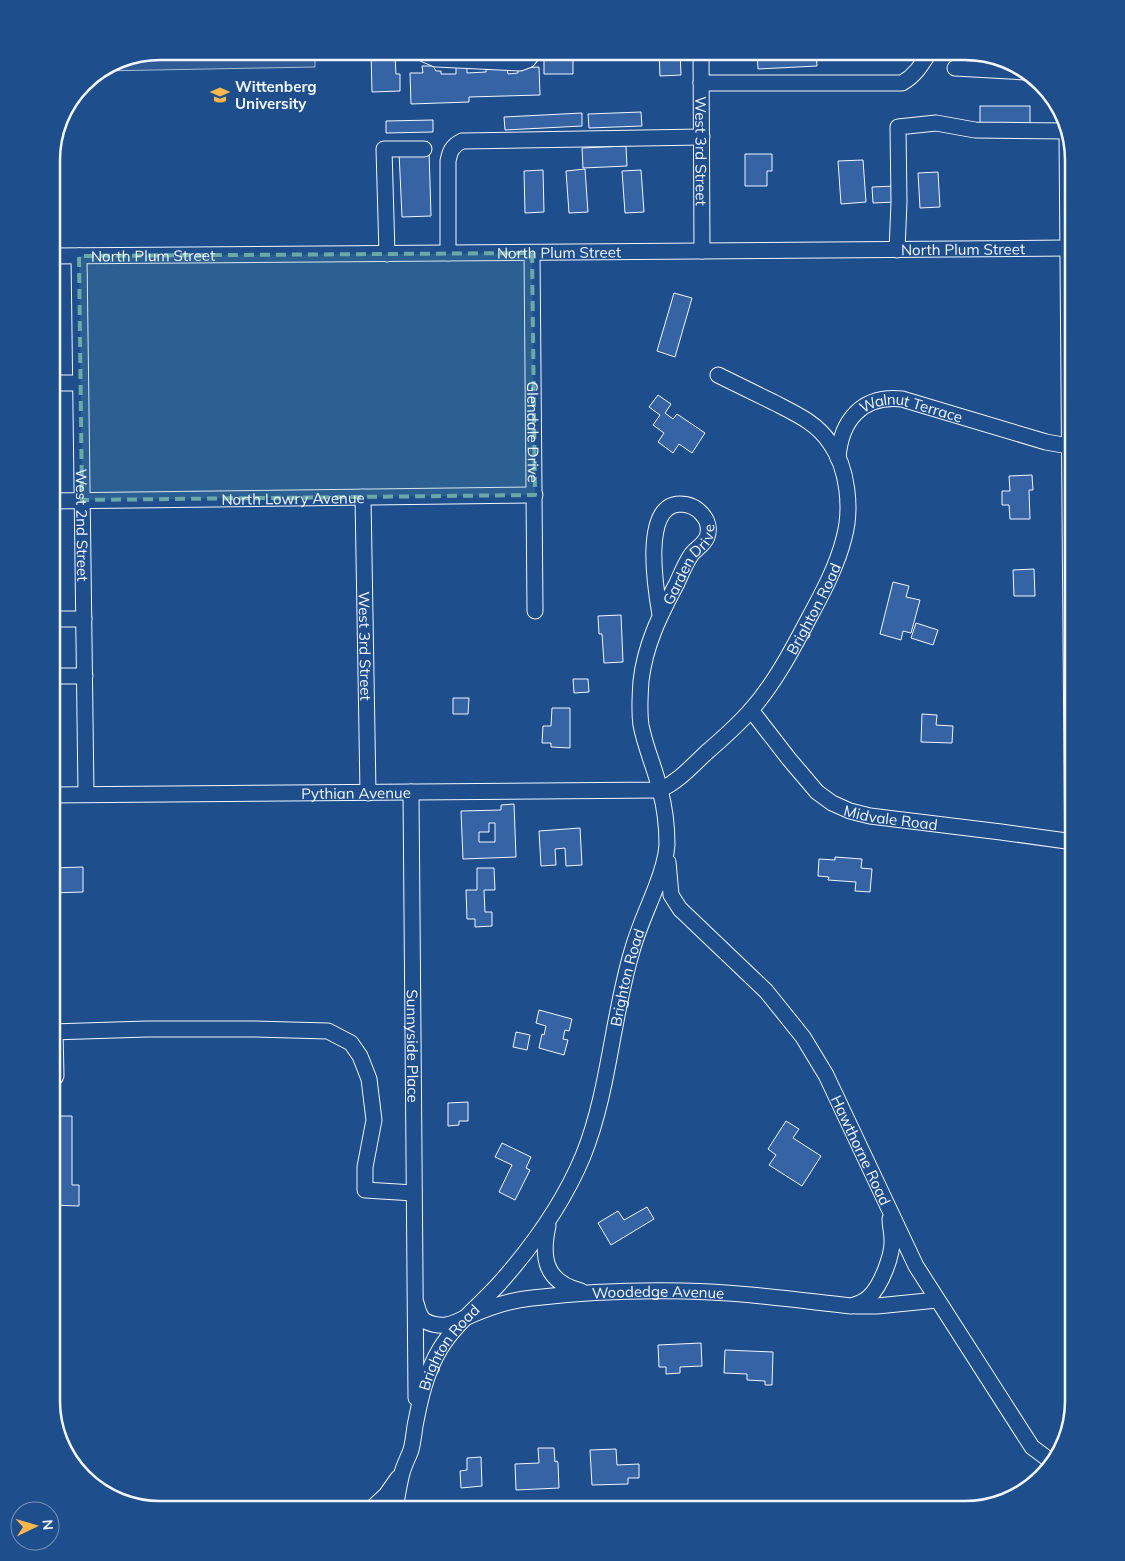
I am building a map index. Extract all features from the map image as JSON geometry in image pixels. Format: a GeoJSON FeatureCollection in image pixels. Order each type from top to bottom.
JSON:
{"type":"FeatureCollection","features":[{"type":"Feature","properties":{"kind":"street"},"geometry":{"type":"LineString","coordinates":[[457,60],[520,63],[528,60]]}},
{"type":"Feature","properties":{"kind":"street","name":"West 3rd Street"},"geometry":{"type":"LineString","coordinates":[[701,60],[702,251]]}},
{"type":"Feature","properties":{"kind":"street"},"geometry":{"type":"LineString","coordinates":[[701,83],[902,83],[912,77],[925,60]]}},
{"type":"Feature","properties":{"kind":"street"},"geometry":{"type":"LineString","coordinates":[[955,68],[1011,71]]}},
{"type":"Feature","properties":{"kind":"street"},"geometry":{"type":"LineString","coordinates":[[896,250],[899,202],[898,126],[936,123],[975,130],[1061,131]]}},
{"type":"Feature","properties":{"kind":"street"},"geometry":{"type":"LineString","coordinates":[[448,253],[448,161],[450,151],[454,145],[462,141],[702,137]]}},
{"type":"Feature","properties":{"kind":"street"},"geometry":{"type":"LineString","coordinates":[[387,254],[384,149],[424,149]]}},
{"type":"Feature","properties":{"kind":"street","name":"North Plum Street"},"geometry":{"type":"LineString","coordinates":[[60,256],[1065,248]]}},
{"type":"Feature","properties":{"kind":"street","name":"Glendale Drive"},"geometry":{"type":"LineString","coordinates":[[532,253],[535,611]]}},
{"type":"Feature","properties":{"kind":"street","name":"West 2nd Street"},"geometry":{"type":"LineString","coordinates":[[78,256],[86,794]]}},
{"type":"Feature","properties":{"kind":"street"},"geometry":{"type":"LineString","coordinates":[[718,375],[798,414],[814,424],[832,444],[838,458]]}},
{"type":"Feature","properties":{"kind":"street"},"geometry":{"type":"LineString","coordinates":[[60,383],[80,383]]}},
{"type":"Feature","properties":{"kind":"street","name":"Walnut Terrace"},"geometry":{"type":"LineString","coordinates":[[838,458],[842,434],[856,413],[867,404],[889,397],[902,399],[1046,442],[1065,446]]}},
{"type":"Feature","properties":{"kind":"street","name":"Brighton Road"},"geometry":{"type":"LineString","coordinates":[[396,1501],[403,1470],[412,1448],[430,1368],[440,1348],[466,1317],[497,1287],[532,1245],[550,1220],[583,1156],[593,1125],[624,980],[633,948],[664,865],[667,848],[666,823],[660,790],[674,783],[751,710],[769,687],[791,652],[820,598],[837,561],[848,516],[843,474],[838,458]]}},
{"type":"Feature","properties":{"kind":"street","name":"North Lowry Avenue"},"geometry":{"type":"LineString","coordinates":[[60,501],[534,495]]}},
{"type":"Feature","properties":{"kind":"street","name":"West 3rd Street"},"geometry":{"type":"LineString","coordinates":[[363,498],[368,793]]}},
{"type":"Feature","properties":{"kind":"street","name":"Garden Drive"},"geometry":{"type":"LineString","coordinates":[[660,615],[655,586],[655,534],[659,521],[668,509],[675,505],[692,506],[700,511],[706,519],[707,537],[702,545],[692,553],[660,615],[646,653],[641,680],[641,724],[660,790]]}},
{"type":"Feature","properties":{"kind":"street"},"geometry":{"type":"LineString","coordinates":[[60,619],[84,619]]}},
{"type":"Feature","properties":{"kind":"street"},"geometry":{"type":"LineString","coordinates":[[60,676],[84,676]]}},
{"type":"Feature","properties":{"kind":"street","name":"Midvale Road"},"geometry":{"type":"LineString","coordinates":[[751,710],[817,792],[832,803],[850,811],[870,816],[1065,841]]}},
{"type":"Feature","properties":{"kind":"street","name":"Pythian Avenue"},"geometry":{"type":"LineString","coordinates":[[60,795],[660,790]]}},
{"type":"Feature","properties":{"kind":"street","name":"Sunnyside Place"},"geometry":{"type":"LineString","coordinates":[[411,792],[416,1424]]}},
{"type":"Feature","properties":{"kind":"street","name":"Hawthorne Road"},"geometry":{"type":"LineString","coordinates":[[667,848],[671,895],[680,909],[766,991],[803,1037],[826,1074],[916,1266],[1032,1447],[1047,1458]]}},
{"type":"Feature","properties":{"kind":"street"},"geometry":{"type":"LineString","coordinates":[[60,1032],[243,1028],[328,1031],[351,1043],[360,1056],[368,1079],[374,1120],[365,1167],[364,1190],[414,1193]]}},
{"type":"Feature","properties":{"kind":"street"},"geometry":{"type":"LineString","coordinates":[[851,1306],[869,1298],[887,1266],[892,1240],[886,1203]]}},
{"type":"Feature","properties":{"kind":"street"},"geometry":{"type":"LineString","coordinates":[[550,1220],[544,1243],[544,1252],[553,1275],[569,1288],[590,1293]]}},
{"type":"Feature","properties":{"kind":"street","name":"Woodedge Avenue"},"geometry":{"type":"LineString","coordinates":[[466,1317],[502,1304],[529,1298],[636,1290],[686,1291],[769,1297],[851,1306],[877,1306],[937,1300]]}},
{"type":"Feature","properties":{"kind":"street","name":"Sunnyside Place"},"geometry":{"type":"LineString","coordinates":[[415,1299],[424,1320],[433,1324],[444,1326],[466,1317]]}},
{"type":"Feature","properties":{"kind":"street"},"geometry":{"type":"LineString","coordinates":[[380,1501],[403,1470]]}},
{"type":"Feature","properties":{"kind":"highlighted area"},"geometry":{"type":"Polygon","coordinates":[[[532,253],[535,495],[82,500],[79,256],[532,253]]]}},
{"type":"Feature","properties":{"kind":"shaded area"},"geometry":{"type":"Polygon","coordinates":[[[160,60],[315,60],[315,67],[115,71],[134,63],[160,60]]]}},
{"type":"Feature","properties":{"kind":"building"},"geometry":{"type":"Polygon","coordinates":[[[371,60],[395,60],[396,74],[400,74],[400,91],[372,92],[371,60]]]}},
{"type":"Feature","properties":{"kind":"building"},"geometry":{"type":"Polygon","coordinates":[[[544,60],[573,60],[573,74],[544,74],[544,60]]]}},
{"type":"Feature","properties":{"kind":"building"},"geometry":{"type":"Polygon","coordinates":[[[659,60],[680,60],[681,75],[660,76],[659,60]]]}},
{"type":"Feature","properties":{"kind":"building"},"geometry":{"type":"Polygon","coordinates":[[[758,60],[817,60],[817,66],[758,69],[758,60]]]}},
{"type":"Feature","properties":{"kind":"building"},"geometry":{"type":"Polygon","coordinates":[[[422,66],[433,66],[436,71],[441,71],[441,74],[456,74],[456,67],[467,67],[467,73],[486,72],[486,68],[507,68],[508,74],[518,73],[518,68],[539,67],[540,95],[469,97],[469,102],[411,104],[410,73],[423,73],[422,66]]]}},
{"type":"Feature","properties":{"kind":"building"},"geometry":{"type":"Polygon","coordinates":[[[980,106],[1030,106],[1030,128],[980,128],[980,106]]]}},
{"type":"Feature","properties":{"kind":"building"},"geometry":{"type":"Polygon","coordinates":[[[641,112],[642,126],[589,128],[588,114],[641,112]]]}},
{"type":"Feature","properties":{"kind":"building"},"geometry":{"type":"Polygon","coordinates":[[[582,113],[582,126],[505,130],[504,117],[582,113]]]}},
{"type":"Feature","properties":{"kind":"building"},"geometry":{"type":"Polygon","coordinates":[[[433,120],[433,132],[386,133],[386,121],[433,120]]]}},
{"type":"Feature","properties":{"kind":"building"},"geometry":{"type":"Polygon","coordinates":[[[626,146],[627,166],[583,168],[582,148],[626,146]]]}},
{"type":"Feature","properties":{"kind":"building"},"geometry":{"type":"Polygon","coordinates":[[[429,150],[431,216],[402,217],[399,152],[429,150]]]}},
{"type":"Feature","properties":{"kind":"building"},"geometry":{"type":"Polygon","coordinates":[[[745,154],[772,154],[772,171],[767,171],[767,186],[745,186],[745,154]]]}},
{"type":"Feature","properties":{"kind":"building"},"geometry":{"type":"Polygon","coordinates":[[[863,160],[866,202],[841,204],[838,161],[863,160]]]}},
{"type":"Feature","properties":{"kind":"building"},"geometry":{"type":"Polygon","coordinates":[[[585,169],[588,212],[569,213],[566,171],[585,169]]]}},
{"type":"Feature","properties":{"kind":"building"},"geometry":{"type":"Polygon","coordinates":[[[543,170],[544,212],[525,213],[524,171],[543,170]]]}},
{"type":"Feature","properties":{"kind":"building"},"geometry":{"type":"Polygon","coordinates":[[[641,170],[644,212],[625,213],[622,171],[641,170]]]}},
{"type":"Feature","properties":{"kind":"building"},"geometry":{"type":"Polygon","coordinates":[[[938,172],[940,207],[920,208],[918,173],[938,172]]]}},
{"type":"Feature","properties":{"kind":"building"},"geometry":{"type":"Polygon","coordinates":[[[895,186],[896,202],[873,203],[872,187],[895,186]]]}},
{"type":"Feature","properties":{"kind":"building"},"geometry":{"type":"Polygon","coordinates":[[[674,293],[692,298],[675,357],[657,351],[674,293]]]}},
{"type":"Feature","properties":{"kind":"building"},"geometry":{"type":"Polygon","coordinates":[[[658,395],[671,404],[665,413],[673,419],[677,414],[705,433],[692,453],[679,444],[673,453],[658,442],[664,433],[653,425],[660,415],[649,407],[658,395]]]}},
{"type":"Feature","properties":{"kind":"building"},"geometry":{"type":"Polygon","coordinates":[[[1032,475],[1033,490],[1029,490],[1030,519],[1010,519],[1009,505],[1002,505],[1002,491],[1010,491],[1009,476],[1032,475]]]}},
{"type":"Feature","properties":{"kind":"building"},"geometry":{"type":"Polygon","coordinates":[[[1034,569],[1035,596],[1014,596],[1013,570],[1034,569]]]}},
{"type":"Feature","properties":{"kind":"building"},"geometry":{"type":"Polygon","coordinates":[[[893,582],[909,586],[906,597],[920,600],[911,633],[903,631],[901,640],[880,634],[893,582]]]}},
{"type":"Feature","properties":{"kind":"building"},"geometry":{"type":"Polygon","coordinates":[[[621,615],[623,662],[604,663],[602,634],[599,634],[598,616],[621,615]]]}},
{"type":"Feature","properties":{"kind":"building"},"geometry":{"type":"Polygon","coordinates":[[[916,623],[938,630],[933,645],[911,638],[916,623]]]}},
{"type":"Feature","properties":{"kind":"building"},"geometry":{"type":"Polygon","coordinates":[[[573,679],[588,679],[589,692],[574,693],[573,679]]]}},
{"type":"Feature","properties":{"kind":"building"},"geometry":{"type":"Polygon","coordinates":[[[453,698],[469,698],[468,714],[453,714],[453,698]]]}},
{"type":"Feature","properties":{"kind":"building"},"geometry":{"type":"Polygon","coordinates":[[[552,708],[570,708],[570,748],[551,747],[551,743],[542,743],[543,726],[551,726],[552,708]]]}},
{"type":"Feature","properties":{"kind":"building"},"geometry":{"type":"Polygon","coordinates":[[[922,714],[937,715],[936,725],[953,726],[952,743],[921,742],[922,714]]]}},
{"type":"Feature","properties":{"kind":"building"},"geometry":{"type":"Polygon","coordinates":[[[514,804],[516,857],[463,859],[461,811],[501,810],[501,805],[514,804]],[[489,823],[489,832],[479,832],[479,842],[495,842],[495,823],[489,823]]]}},
{"type":"Feature","properties":{"kind":"building"},"geometry":{"type":"Polygon","coordinates":[[[580,828],[582,865],[566,866],[565,848],[555,849],[556,865],[541,866],[539,831],[580,828]]]}},
{"type":"Feature","properties":{"kind":"building"},"geometry":{"type":"Polygon","coordinates":[[[835,857],[862,859],[861,868],[872,869],[870,892],[855,891],[856,882],[828,880],[829,877],[818,876],[819,859],[835,860],[835,857]]]}},
{"type":"Feature","properties":{"kind":"building"},"geometry":{"type":"Polygon","coordinates":[[[83,867],[83,892],[60,893],[60,868],[83,867]]]}},
{"type":"Feature","properties":{"kind":"building"},"geometry":{"type":"Polygon","coordinates":[[[477,868],[494,868],[495,890],[484,890],[485,912],[492,912],[492,926],[475,927],[475,919],[467,919],[466,890],[477,890],[477,868]]]}},
{"type":"Feature","properties":{"kind":"building"},"geometry":{"type":"Polygon","coordinates":[[[539,1010],[572,1019],[569,1031],[565,1030],[563,1039],[568,1040],[564,1055],[539,1048],[546,1026],[536,1023],[539,1010]]]}},
{"type":"Feature","properties":{"kind":"building"},"geometry":{"type":"Polygon","coordinates":[[[516,1032],[530,1035],[527,1050],[513,1047],[516,1032]]]}},
{"type":"Feature","properties":{"kind":"building"},"geometry":{"type":"Polygon","coordinates":[[[468,1102],[468,1121],[459,1121],[459,1125],[448,1126],[448,1103],[468,1102]]]}},
{"type":"Feature","properties":{"kind":"building"},"geometry":{"type":"Polygon","coordinates":[[[60,1116],[72,1116],[72,1185],[79,1185],[79,1206],[60,1205],[60,1116]]]}},
{"type":"Feature","properties":{"kind":"building"},"geometry":{"type":"Polygon","coordinates":[[[786,1121],[799,1129],[793,1138],[821,1156],[802,1186],[769,1165],[776,1155],[768,1149],[786,1121]]]}},
{"type":"Feature","properties":{"kind":"building"},"geometry":{"type":"Polygon","coordinates":[[[502,1143],[531,1157],[526,1168],[530,1170],[515,1200],[499,1192],[512,1165],[495,1157],[502,1143]]]}},
{"type":"Feature","properties":{"kind":"building"},"geometry":{"type":"Polygon","coordinates":[[[647,1207],[654,1219],[611,1245],[598,1223],[618,1211],[624,1220],[647,1207]]]}},
{"type":"Feature","properties":{"kind":"building"},"geometry":{"type":"Polygon","coordinates":[[[701,1343],[702,1366],[680,1367],[680,1373],[666,1374],[666,1367],[659,1367],[658,1345],[701,1343]]]}},
{"type":"Feature","properties":{"kind":"building"},"geometry":{"type":"Polygon","coordinates":[[[725,1350],[773,1352],[772,1385],[765,1385],[765,1381],[747,1380],[747,1374],[724,1373],[725,1350]]]}},
{"type":"Feature","properties":{"kind":"building"},"geometry":{"type":"Polygon","coordinates":[[[538,1448],[554,1448],[555,1462],[557,1461],[558,1463],[559,1488],[516,1490],[515,1464],[539,1463],[538,1448]]]}},
{"type":"Feature","properties":{"kind":"building"},"geometry":{"type":"Polygon","coordinates":[[[616,1449],[617,1465],[639,1464],[639,1478],[628,1478],[628,1484],[592,1485],[590,1450],[616,1449]]]}},
{"type":"Feature","properties":{"kind":"building"},"geometry":{"type":"Polygon","coordinates":[[[481,1457],[482,1486],[461,1488],[460,1471],[467,1470],[467,1458],[481,1457]]]}},
{"type":"Feature","properties":{"kind":"place","name":"Wittenberg University"},"geometry":{"type":"Point","coordinates":[220,95]}}]}
